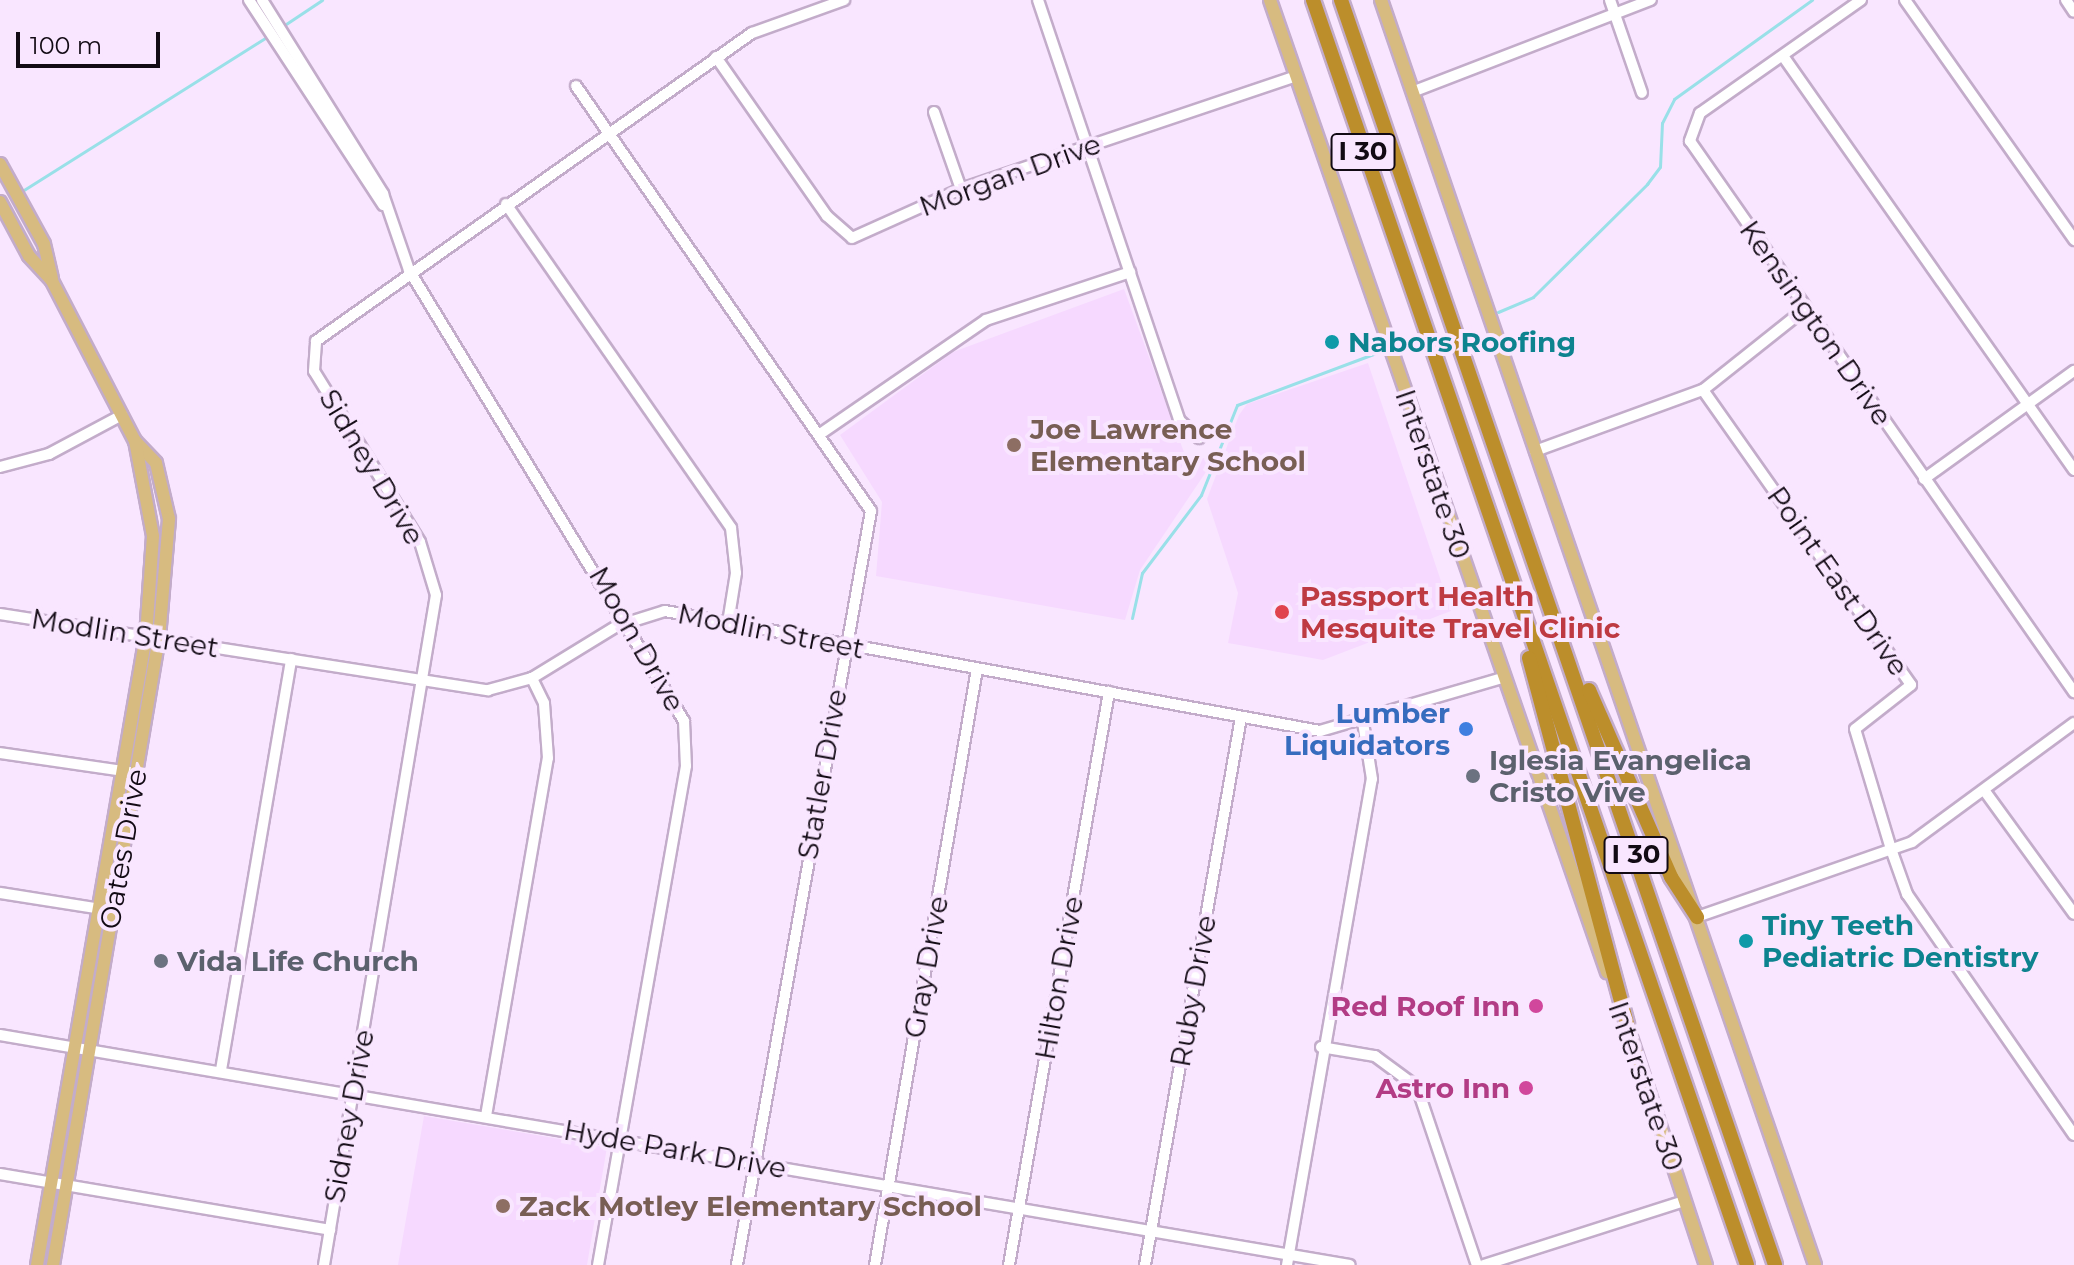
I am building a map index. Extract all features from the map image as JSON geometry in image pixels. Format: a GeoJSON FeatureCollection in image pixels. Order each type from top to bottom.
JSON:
{"type":"FeatureCollection","features":[{"type":"Feature","properties":{"kind":"highway","name":"I 30"},"geometry":{"type":"LineString","coordinates":[[1313,0],[1747,1265]]}},
{"type":"Feature","properties":{"kind":"highway","name":"I 30"},"geometry":{"type":"LineString","coordinates":[[1341,0],[1552,606],[1775,1265]]}},
{"type":"Feature","properties":{"kind":"highway"},"geometry":{"type":"LineString","coordinates":[[1352,0],[1375,98]]}},
{"type":"Feature","properties":{"kind":"highway"},"geometry":{"type":"LineString","coordinates":[[1512,585],[1627,1025]]}},
{"type":"Feature","properties":{"kind":"highway"},"geometry":{"type":"LineString","coordinates":[[1552,606],[1671,877],[1697,917]]}},
{"type":"Feature","properties":{"kind":"main road","name":"Interstate 30"},"geometry":{"type":"LineString","coordinates":[[1270,0],[1503,678],[1627,1025],[1706,1265]]}},
{"type":"Feature","properties":{"kind":"main road"},"geometry":{"type":"LineString","coordinates":[[1381,0],[1815,1265]]}},
{"type":"Feature","properties":{"kind":"main road","name":"Oates Drive"},"geometry":{"type":"LineString","coordinates":[[0,164],[28,216],[52,281],[135,441],[153,536],[152,637],[122,771],[37,1265]]}},
{"type":"Feature","properties":{"kind":"main road","name":"Oates Drive"},"geometry":{"type":"LineString","coordinates":[[0,202],[52,281]]}},
{"type":"Feature","properties":{"kind":"main road","name":"Oates Drive"},"geometry":{"type":"LineString","coordinates":[[53,1265],[136,773],[169,519],[156,463],[135,441]]}},
{"type":"Feature","properties":{"kind":"street","name":"Moon Drive"},"geometry":{"type":"LineString","coordinates":[[249,0],[265,16],[383,205],[409,270],[676,699],[687,744],[598,1265]]}},
{"type":"Feature","properties":{"kind":"street","name":"Moon Drive"},"geometry":{"type":"LineString","coordinates":[[262,0],[265,16]]}},
{"type":"Feature","properties":{"kind":"street","name":"Sidney Drive"},"geometry":{"type":"LineString","coordinates":[[324,1265],[435,617],[431,568],[312,357],[325,331],[716,57],[752,33],[844,0]]}},
{"type":"Feature","properties":{"kind":"street"},"geometry":{"type":"LineString","coordinates":[[1038,0],[1179,420],[1199,438]]}},
{"type":"Feature","properties":{"kind":"street"},"geometry":{"type":"LineString","coordinates":[[1610,0],[1642,93]]}},
{"type":"Feature","properties":{"kind":"street"},"geometry":{"type":"LineString","coordinates":[[1412,92],[1651,0]]}},
{"type":"Feature","properties":{"kind":"street","name":"Kensington Drive"},"geometry":{"type":"LineString","coordinates":[[1861,0],[1696,116],[1690,141],[2074,692]]}},
{"type":"Feature","properties":{"kind":"street"},"geometry":{"type":"LineString","coordinates":[[1905,0],[2074,240]]}},
{"type":"Feature","properties":{"kind":"street"},"geometry":{"type":"LineString","coordinates":[[2066,0],[2074,12]]}},
{"type":"Feature","properties":{"kind":"street"},"geometry":{"type":"LineString","coordinates":[[1783,56],[2074,470]]}},
{"type":"Feature","properties":{"kind":"street","name":"Morgan Drive"},"geometry":{"type":"LineString","coordinates":[[716,57],[841,234],[867,235],[961,189],[1296,76]]}},
{"type":"Feature","properties":{"kind":"street","name":"Statler Drive"},"geometry":{"type":"LineString","coordinates":[[576,86],[871,511],[737,1265]]}},
{"type":"Feature","properties":{"kind":"street"},"geometry":{"type":"LineString","coordinates":[[934,112],[961,189]]}},
{"type":"Feature","properties":{"kind":"street"},"geometry":{"type":"LineString","coordinates":[[506,204],[731,528],[736,573],[728,623]]}},
{"type":"Feature","properties":{"kind":"street"},"geometry":{"type":"LineString","coordinates":[[820,434],[986,320],[1130,272]]}},
{"type":"Feature","properties":{"kind":"street"},"geometry":{"type":"LineString","coordinates":[[1535,451],[1703,390],[1806,308]]}},
{"type":"Feature","properties":{"kind":"street"},"geometry":{"type":"LineString","coordinates":[[1924,479],[2074,371]]}},
{"type":"Feature","properties":{"kind":"street","name":"Point East Drive"},"geometry":{"type":"LineString","coordinates":[[1703,390],[1911,685],[1855,729],[1907,894],[2074,1135]]}},
{"type":"Feature","properties":{"kind":"street"},"geometry":{"type":"LineString","coordinates":[[0,467],[49,454],[122,415]]}},
{"type":"Feature","properties":{"kind":"street","name":"Modlin Street"},"geometry":{"type":"LineString","coordinates":[[0,614],[488,690],[532,678],[628,620],[665,611],[1320,731],[1363,722],[1503,678]]}},
{"type":"Feature","properties":{"kind":"street"},"geometry":{"type":"LineString","coordinates":[[221,1070],[291,659]]}},
{"type":"Feature","properties":{"kind":"street","name":"Gray Drive"},"geometry":{"type":"LineString","coordinates":[[875,1265],[977,669]]}},
{"type":"Feature","properties":{"kind":"street"},"geometry":{"type":"LineString","coordinates":[[486,1116],[548,758],[544,703],[532,678]]}},
{"type":"Feature","properties":{"kind":"street","name":"Hilton Drive"},"geometry":{"type":"LineString","coordinates":[[1009,1265],[1109,692]]}},
{"type":"Feature","properties":{"kind":"street","name":"Ruby Drive"},"geometry":{"type":"LineString","coordinates":[[1145,1265],[1241,717]]}},
{"type":"Feature","properties":{"kind":"street"},"geometry":{"type":"LineString","coordinates":[[1288,1260],[1321,1047],[1372,779],[1363,722]]}},
{"type":"Feature","properties":{"kind":"street"},"geometry":{"type":"LineString","coordinates":[[1697,917],[1891,849],[1984,790],[2074,723]]}},
{"type":"Feature","properties":{"kind":"street"},"geometry":{"type":"LineString","coordinates":[[0,753],[136,773]]}},
{"type":"Feature","properties":{"kind":"street"},"geometry":{"type":"LineString","coordinates":[[1984,790],[2074,914]]}},
{"type":"Feature","properties":{"kind":"street"},"geometry":{"type":"LineString","coordinates":[[0,893],[113,911]]}},
{"type":"Feature","properties":{"kind":"street","name":"Hyde Park Drive"},"geometry":{"type":"LineString","coordinates":[[0,1035],[221,1070],[1151,1231],[1288,1260],[1350,1265]]}},
{"type":"Feature","properties":{"kind":"street"},"geometry":{"type":"LineString","coordinates":[[1321,1047],[1375,1056],[1417,1087],[1477,1265]]}},
{"type":"Feature","properties":{"kind":"street"},"geometry":{"type":"LineString","coordinates":[[0,1174],[330,1230]]}},
{"type":"Feature","properties":{"kind":"street"},"geometry":{"type":"LineString","coordinates":[[1484,1265],[1685,1201]]}},
{"type":"Feature","properties":{"kind":"shaded area","name":"Joe Lawrence Elementary School"},"geometry":{"type":"Polygon","coordinates":[[[1124,289],[1185,455],[1214,460],[1140,570],[1125,620],[876,576],[882,502],[840,435],[953,352],[1124,289]]]}},
{"type":"Feature","properties":{"kind":"shaded area"},"geometry":{"type":"Polygon","coordinates":[[[1368,363],[1451,611],[1323,660],[1228,643],[1238,593],[1207,499],[1239,415],[1247,404],[1368,363]]]}},
{"type":"Feature","properties":{"kind":"shaded area","name":"Zack Motley Elementary School"},"geometry":{"type":"Polygon","coordinates":[[[424,1116],[607,1147],[587,1265],[398,1265],[424,1116]]]}},
{"type":"Feature","properties":{"kind":"waterway"},"geometry":{"type":"LineString","coordinates":[[283,26],[322,0]]}},
{"type":"Feature","properties":{"kind":"waterway"},"geometry":{"type":"LineString","coordinates":[[1498,312],[1533,297],[1647,184],[1660,167],[1662,123],[1674,99],[1812,0]]}},
{"type":"Feature","properties":{"kind":"waterway"},"geometry":{"type":"LineString","coordinates":[[19,193],[270,35]]}},
{"type":"Feature","properties":{"kind":"waterway"},"geometry":{"type":"LineString","coordinates":[[1132,618],[1142,573],[1201,495],[1237,405],[1379,352]]}},
{"type":"Feature","properties":{"kind":"place","name":"Nabors Roofing"},"geometry":{"type":"Point","coordinates":[1332,342]}},
{"type":"Feature","properties":{"kind":"place","name":"Joe Lawrence Elementary School"},"geometry":{"type":"Point","coordinates":[1014,445]}},
{"type":"Feature","properties":{"kind":"place","name":"Passport Health Mesquite Travel Clinic"},"geometry":{"type":"Point","coordinates":[1282,612]}},
{"type":"Feature","properties":{"kind":"place","name":"Lumber Liquidators"},"geometry":{"type":"Point","coordinates":[1466,729]}},
{"type":"Feature","properties":{"kind":"place","name":"Iglesia Evangelica Cristo Vive"},"geometry":{"type":"Point","coordinates":[1473,776]}},
{"type":"Feature","properties":{"kind":"place","name":"Tiny Teeth Pediatric Dentistry"},"geometry":{"type":"Point","coordinates":[1746,941]}},
{"type":"Feature","properties":{"kind":"place","name":"Vida Life Church"},"geometry":{"type":"Point","coordinates":[161,961]}},
{"type":"Feature","properties":{"kind":"place","name":"Red Roof Inn"},"geometry":{"type":"Point","coordinates":[1536,1006]}},
{"type":"Feature","properties":{"kind":"place","name":"Astro Inn"},"geometry":{"type":"Point","coordinates":[1526,1088]}},
{"type":"Feature","properties":{"kind":"place","name":"Zack Motley Elementary School"},"geometry":{"type":"Point","coordinates":[503,1206]}}]}
